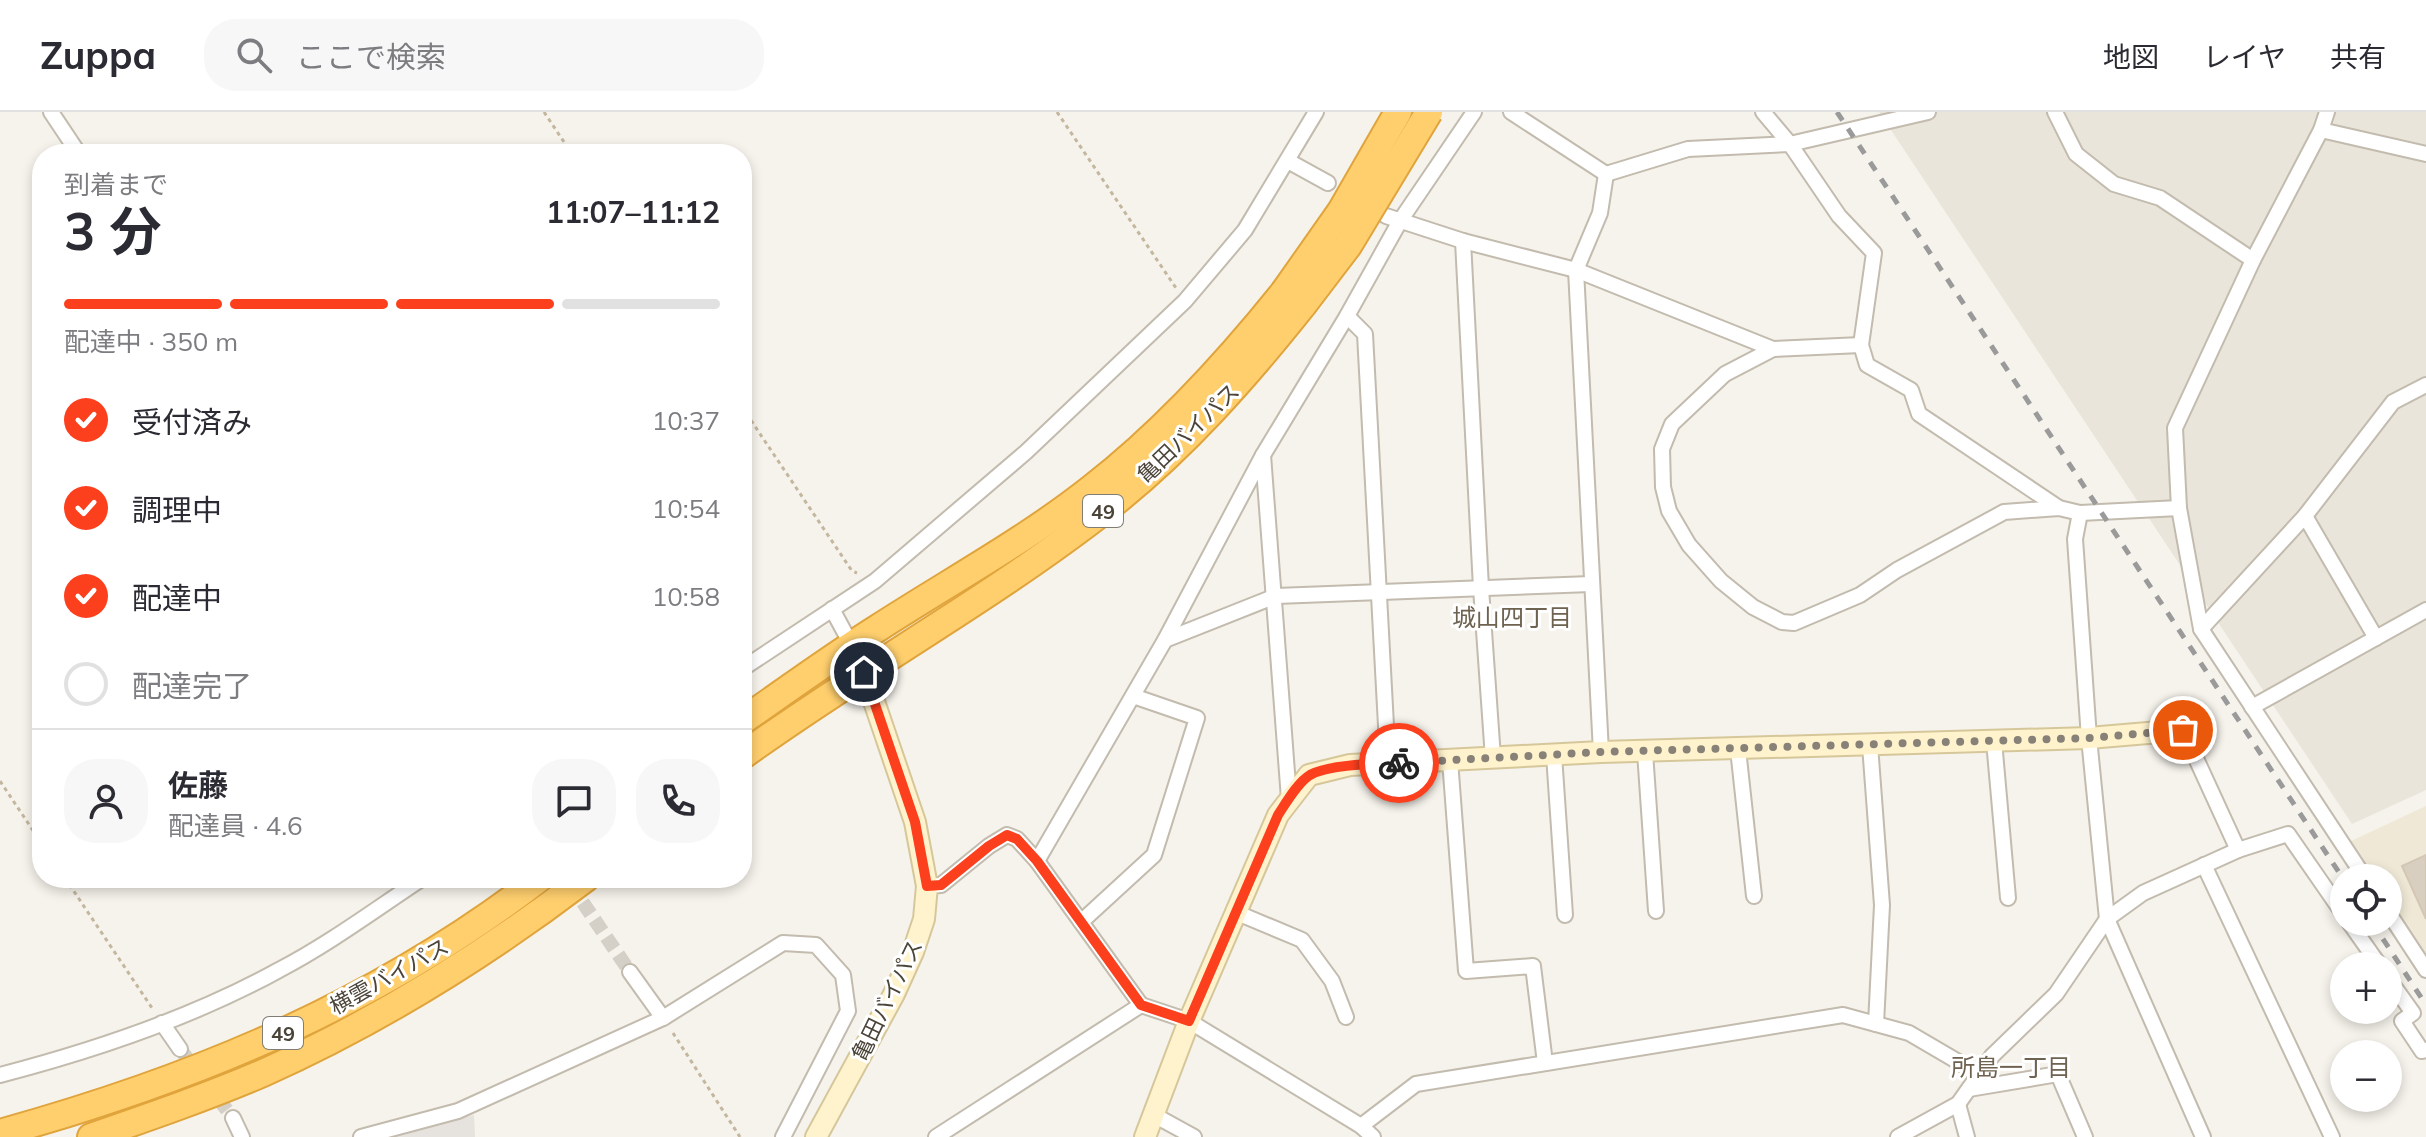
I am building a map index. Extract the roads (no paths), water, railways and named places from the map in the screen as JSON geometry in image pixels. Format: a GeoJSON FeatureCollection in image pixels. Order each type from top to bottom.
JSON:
{"type":"FeatureCollection","features":[{"type":"Feature","properties":{"kind":"highway","name":"亀田バイパス"},"geometry":{"type":"LineString","coordinates":[[864,672],[1012,576],[1111,505],[1212,413],[1263,356],[1398,112]]}},
{"type":"Feature","properties":{"kind":"highway","name":"亀田バイパス"},"geometry":{"type":"LineString","coordinates":[[852,646],[1092,488],[1192,397],[1241,346],[1348,246],[1429,112]]}},
{"type":"Feature","properties":{"kind":"highway","name":"49"},"geometry":{"type":"LineString","coordinates":[[752,714],[852,646]]}},
{"type":"Feature","properties":{"kind":"highway","name":"49"},"geometry":{"type":"LineString","coordinates":[[752,749],[864,672]]}},
{"type":"Feature","properties":{"kind":"highway","name":"横雲バイパス"},"geometry":{"type":"LineString","coordinates":[[0,1133],[78,1112],[177,1078],[298,1026],[410,967],[526,888]]}},
{"type":"Feature","properties":{"kind":"highway","name":"横雲バイパス"},"geometry":{"type":"LineString","coordinates":[[91,1137],[189,1102],[323,1044],[424,990],[572,888]]}},
{"type":"Feature","properties":{"kind":"street"},"geometry":{"type":"LineString","coordinates":[[51,112],[72,144]]}},
{"type":"Feature","properties":{"kind":"street"},"geometry":{"type":"LineString","coordinates":[[752,662],[875,581],[1026,452],[1185,301],[1245,230],[1316,112]]}},
{"type":"Feature","properties":{"kind":"street"},"geometry":{"type":"LineString","coordinates":[[1037,861],[1165,640],[1263,455],[1347,316],[1393,219],[1474,112]]}},
{"type":"Feature","properties":{"kind":"street"},"geometry":{"type":"LineString","coordinates":[[1511,112],[1606,174]]}},
{"type":"Feature","properties":{"kind":"street"},"geometry":{"type":"LineString","coordinates":[[1763,112],[1790,144],[1839,216],[1874,253],[1861,345],[1867,365],[1911,390],[1919,414],[2059,508]]}},
{"type":"Feature","properties":{"kind":"street"},"geometry":{"type":"LineString","coordinates":[[1606,174],[1688,149],[1790,144],[1928,112]]}},
{"type":"Feature","properties":{"kind":"street"},"geometry":{"type":"LineString","coordinates":[[2055,112],[2076,154],[2114,184],[2160,198],[2253,260]]}},
{"type":"Feature","properties":{"kind":"street"},"geometry":{"type":"LineString","coordinates":[[2327,112],[2321,130],[2253,260],[2175,428],[2179,508],[2201,629],[2356,864]]}},
{"type":"Feature","properties":{"kind":"street"},"geometry":{"type":"LineString","coordinates":[[2321,130],[2426,154]]}},
{"type":"Feature","properties":{"kind":"street"},"geometry":{"type":"LineString","coordinates":[[1288,161],[1328,183]]}},
{"type":"Feature","properties":{"kind":"street"},"geometry":{"type":"LineString","coordinates":[[1601,752],[1576,270],[1600,213],[1606,174]]}},
{"type":"Feature","properties":{"kind":"street"},"geometry":{"type":"LineString","coordinates":[[1393,219],[1463,241],[1576,270],[1773,349],[1861,345]]}},
{"type":"Feature","properties":{"kind":"street"},"geometry":{"type":"LineString","coordinates":[[1463,241],[1493,758]]}},
{"type":"Feature","properties":{"kind":"street"},"geometry":{"type":"LineString","coordinates":[[1347,316],[1365,334],[1388,763]]}},
{"type":"Feature","properties":{"kind":"street"},"geometry":{"type":"LineString","coordinates":[[1773,349],[1725,374],[1672,424],[1662,449],[1663,487],[1669,511],[1689,545],[1721,581],[1753,607],[1782,622],[1794,623],[1860,595],[1897,570],[2004,512],[2059,508],[2080,513],[2179,508]]}},
{"type":"Feature","properties":{"kind":"street"},"geometry":{"type":"LineString","coordinates":[[2201,629],[2305,516],[2393,402],[2426,385]]}},
{"type":"Feature","properties":{"kind":"street"},"geometry":{"type":"LineString","coordinates":[[1263,455],[1289,799]]}},
{"type":"Feature","properties":{"kind":"street"},"geometry":{"type":"LineString","coordinates":[[2080,513],[2075,539],[2089,738],[2107,919],[2203,1137]]}},
{"type":"Feature","properties":{"kind":"street"},"geometry":{"type":"LineString","coordinates":[[2305,516],[2376,638]]}},
{"type":"Feature","properties":{"kind":"street"},"geometry":{"type":"LineString","coordinates":[[1165,640],[1276,596],[1591,584]]}},
{"type":"Feature","properties":{"kind":"street"},"geometry":{"type":"LineString","coordinates":[[832,609],[852,646]]}},
{"type":"Feature","properties":{"kind":"street"},"geometry":{"type":"LineString","coordinates":[[2252,707],[2426,610]]}},
{"type":"Feature","properties":{"kind":"street","name":"亀田バイパス"},"geometry":{"type":"LineString","coordinates":[[816,1137],[894,994],[913,952],[924,919],[927,886],[915,822],[864,672],[852,646]]}},
{"type":"Feature","properties":{"kind":"street"},"geometry":{"type":"LineString","coordinates":[[1081,922],[1154,855],[1197,718],[1133,696]]}},
{"type":"Feature","properties":{"kind":"street"},"geometry":{"type":"LineString","coordinates":[[1145,1137],[1189,1021],[1278,815],[1309,775],[1350,765],[1601,752],[2089,738],[2183,730],[2238,850]]}},
{"type":"Feature","properties":{"kind":"street"},"geometry":{"type":"LineString","coordinates":[[1994,741],[2008,898]]}},
{"type":"Feature","properties":{"kind":"street"},"geometry":{"type":"LineString","coordinates":[[1870,745],[1882,905],[1876,1024]]}},
{"type":"Feature","properties":{"kind":"street"},"geometry":{"type":"LineString","coordinates":[[1738,749],[1754,896]]}},
{"type":"Feature","properties":{"kind":"street"},"geometry":{"type":"LineString","coordinates":[[1645,752],[1656,911]]}},
{"type":"Feature","properties":{"kind":"street"},"geometry":{"type":"LineString","coordinates":[[1554,755],[1565,915]]}},
{"type":"Feature","properties":{"kind":"street"},"geometry":{"type":"LineString","coordinates":[[1450,760],[1466,971],[1533,966],[1545,1063]]}},
{"type":"Feature","properties":{"kind":"street"},"geometry":{"type":"LineString","coordinates":[[1898,1137],[1958,1104],[1992,1056],[2056,994],[2107,919],[2143,893],[2238,850],[2288,834],[2330,895]]}},
{"type":"Feature","properties":{"kind":"street"},"geometry":{"type":"LineString","coordinates":[[927,886],[941,885],[1007,835],[1017,839],[1037,861],[1141,1005],[1189,1021],[1361,1126],[1373,1137]]}},
{"type":"Feature","properties":{"kind":"street"},"geometry":{"type":"LineString","coordinates":[[2204,865],[2332,1137]]}},
{"type":"Feature","properties":{"kind":"street"},"geometry":{"type":"LineString","coordinates":[[0,1075],[108,1044],[240,990],[282,969],[408,888]]}},
{"type":"Feature","properties":{"kind":"street"},"geometry":{"type":"LineString","coordinates":[[1235,912],[1302,940],[1332,981],[1346,1017]]}},
{"type":"Feature","properties":{"kind":"street"},"geometry":{"type":"LineString","coordinates":[[2402,933],[2426,970]]}},
{"type":"Feature","properties":{"kind":"street"},"geometry":{"type":"LineString","coordinates":[[361,1137],[458,1111],[663,1018],[783,943],[816,945],[843,975],[848,1011],[783,1137]]}},
{"type":"Feature","properties":{"kind":"street"},"geometry":{"type":"LineString","coordinates":[[630,972],[663,1018]]}},
{"type":"Feature","properties":{"kind":"street"},"geometry":{"type":"LineString","coordinates":[[2402,998],[2413,1013],[2402,1021],[2422,1051],[2426,1050]]}},
{"type":"Feature","properties":{"kind":"street"},"geometry":{"type":"LineString","coordinates":[[936,1137],[1141,1005]]}},
{"type":"Feature","properties":{"kind":"street"},"geometry":{"type":"LineString","coordinates":[[1361,1126],[1416,1084],[1843,1015],[1909,1033],[1979,1074]]}},
{"type":"Feature","properties":{"kind":"street"},"geometry":{"type":"LineString","coordinates":[[162,1023],[180,1049]]}},
{"type":"Feature","properties":{"kind":"street"},"geometry":{"type":"LineString","coordinates":[[1969,1089],[2058,1074],[2085,1137]]}},
{"type":"Feature","properties":{"kind":"street"},"geometry":{"type":"LineString","coordinates":[[1958,1104],[1967,1137]]}},
{"type":"Feature","properties":{"kind":"street"},"geometry":{"type":"LineString","coordinates":[[1154,1115],[1194,1137]]}},
{"type":"Feature","properties":{"kind":"street"},"geometry":{"type":"LineString","coordinates":[[233,1118],[242,1137]]}},
{"type":"Feature","properties":{"kind":"tunnel"},"geometry":{"type":"LineString","coordinates":[[573,888],[630,972]]}},
{"type":"Feature","properties":{"kind":"tunnel"},"geometry":{"type":"LineString","coordinates":[[180,1049],[233,1118]]}},
{"type":"Feature","properties":{"kind":"railway"},"geometry":{"type":"LineString","coordinates":[[1837,112],[2333,864]]}},
{"type":"Feature","properties":{"kind":"railway"},"geometry":{"type":"LineString","coordinates":[[2381,936],[2426,1005]]}},
{"type":"Feature","properties":{"kind":"district","name":"城山四丁目"},"geometry":{"type":"Point","coordinates":[1512,617]}},
{"type":"Feature","properties":{"kind":"district","name":"所島一丁目"},"geometry":{"type":"Point","coordinates":[2011,1067]}}]}
